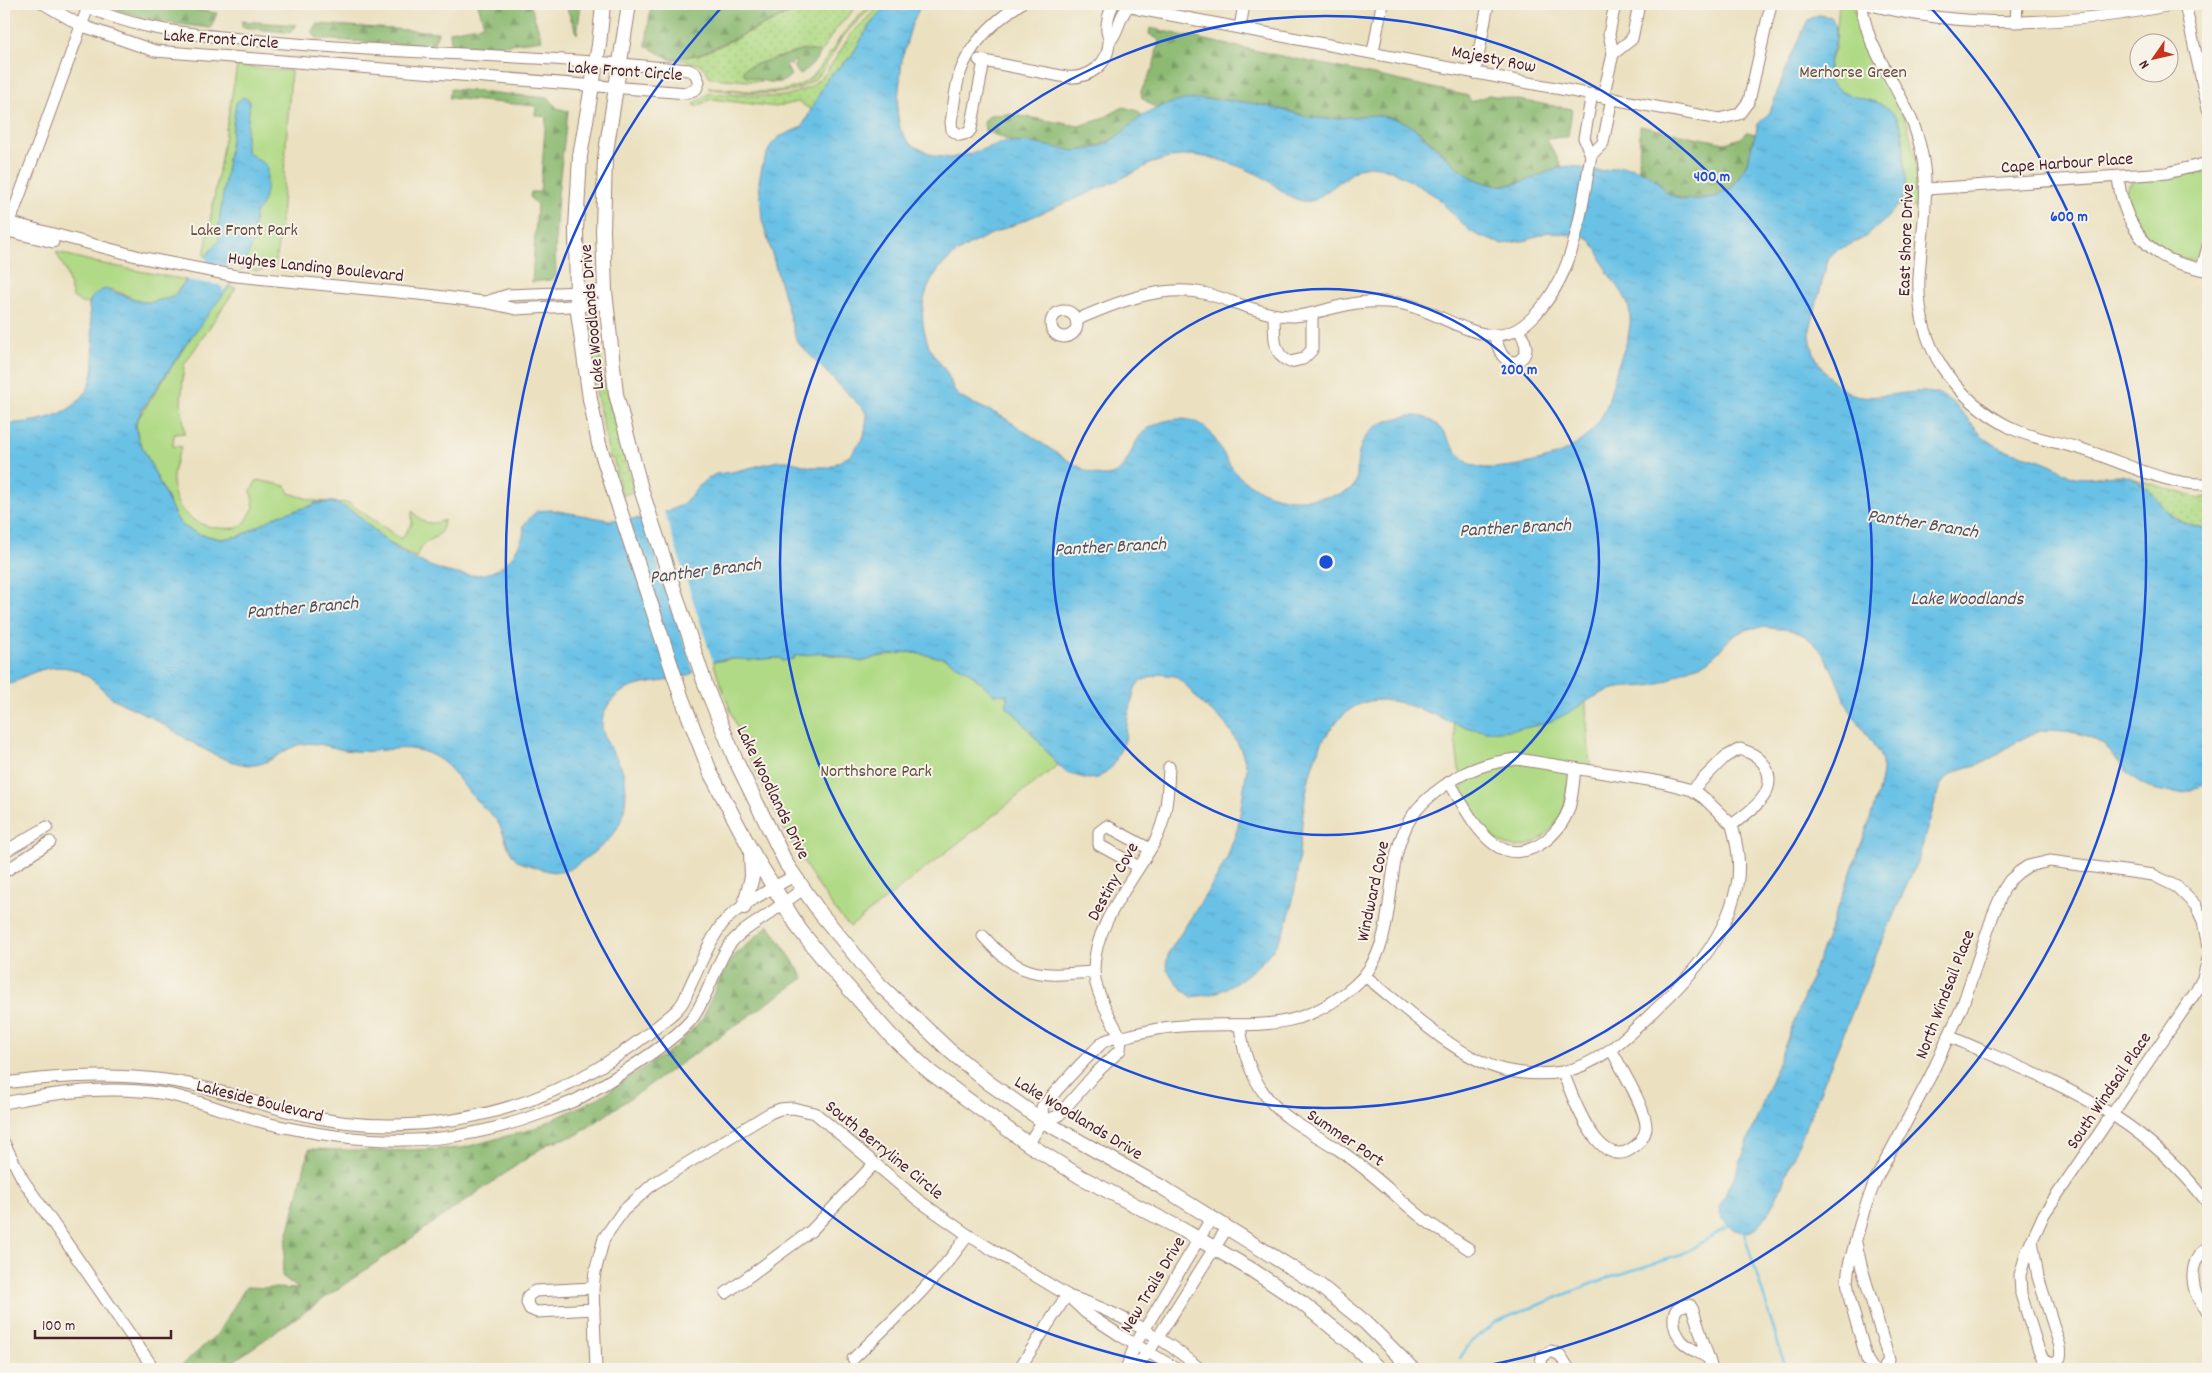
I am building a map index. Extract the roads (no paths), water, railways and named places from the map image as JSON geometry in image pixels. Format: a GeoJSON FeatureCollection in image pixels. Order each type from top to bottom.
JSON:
{"type":"FeatureCollection","features":[{"type":"Feature","properties":{"kind":"main road","name":"Lake Woodlands Drive"},"geometry":{"type":"LineString","coordinates":[[604,4],[580,156],[576,229],[577,305],[590,399],[599,444],[681,696],[711,774],[751,850],[800,930],[829,966],[859,1002],[930,1072],[1028,1144],[1081,1177],[1252,1270],[1302,1303],[1349,1341],[1378,1369]]}},
{"type":"Feature","properties":{"kind":"main road","name":"Lake Woodlands Drive"},"geometry":{"type":"LineString","coordinates":[[629,4],[605,158],[603,230],[605,298],[616,394],[641,489],[706,687],[736,761],[770,834],[794,876],[848,949],[911,1016],[989,1084],[1043,1121],[1165,1189],[1319,1285],[1366,1323],[1412,1369]]}},
{"type":"Feature","properties":{"kind":"main road"},"geometry":{"type":"LineString","coordinates":[[744,907],[752,877],[751,850]]}},
{"type":"Feature","properties":{"kind":"street","name":"Lake Front Circle"},"geometry":{"type":"LineString","coordinates":[[44,4],[80,25],[155,51],[690,93],[696,90],[699,82],[697,76],[692,72],[620,63],[302,46],[178,34],[109,16],[85,5]]}},
{"type":"Feature","properties":{"kind":"street"},"geometry":{"type":"LineString","coordinates":[[984,61],[971,129],[968,133],[960,136],[952,130],[951,122],[959,78],[967,58],[990,29],[1020,4]]}},
{"type":"Feature","properties":{"kind":"street"},"geometry":{"type":"LineString","coordinates":[[1110,40],[1106,29],[1113,4]]}},
{"type":"Feature","properties":{"kind":"street"},"geometry":{"type":"LineString","coordinates":[[1240,28],[1244,4]]}},
{"type":"Feature","properties":{"kind":"street"},"geometry":{"type":"LineString","coordinates":[[1373,52],[1382,4]]}},
{"type":"Feature","properties":{"kind":"street"},"geometry":{"type":"LineString","coordinates":[[1475,73],[1488,4]]}},
{"type":"Feature","properties":{"kind":"street"},"geometry":{"type":"LineString","coordinates":[[1591,155],[1584,141],[1586,124],[1602,96],[1613,54],[1609,34],[1615,4]]}},
{"type":"Feature","properties":{"kind":"street"},"geometry":{"type":"LineString","coordinates":[[1613,54],[1632,39],[1639,4]]}},
{"type":"Feature","properties":{"kind":"street","name":"Majesty Row"},"geometry":{"type":"LineString","coordinates":[[1129,5],[1139,9],[1373,52],[1475,73],[1726,118],[1739,114],[1752,94],[1772,4]]}},
{"type":"Feature","properties":{"kind":"street","name":"East Shore Drive"},"geometry":{"type":"LineString","coordinates":[[1861,4],[1873,45],[1904,102],[1916,130],[1922,151],[1926,189],[1919,277],[1922,314],[1929,341],[1939,362],[1961,392],[1981,410],[2015,430],[2097,454],[2191,485],[2208,484]]}},
{"type":"Feature","properties":{"kind":"street"},"geometry":{"type":"LineString","coordinates":[[1867,4],[1942,17],[2016,22],[2076,19],[2129,13],[2176,4]]}},
{"type":"Feature","properties":{"kind":"street"},"geometry":{"type":"LineString","coordinates":[[2016,22],[2017,4]]}},
{"type":"Feature","properties":{"kind":"street"},"geometry":{"type":"LineString","coordinates":[[2186,4],[2208,109]]}},
{"type":"Feature","properties":{"kind":"street"},"geometry":{"type":"LineString","coordinates":[[5,228],[80,25],[85,5]]}},
{"type":"Feature","properties":{"kind":"street"},"geometry":{"type":"LineString","coordinates":[[967,58],[1076,78],[1092,72],[1102,63],[1110,40],[1117,33],[1124,11],[1129,5]]}},
{"type":"Feature","properties":{"kind":"street"},"geometry":{"type":"LineString","coordinates":[[662,90],[664,68]]}},
{"type":"Feature","properties":{"kind":"street"},"geometry":{"type":"LineString","coordinates":[[1076,320],[1144,296],[1186,291],[1204,293],[1274,314],[1312,314],[1360,302],[1387,302],[1415,308],[1494,335],[1506,334],[1519,329],[1544,305],[1561,279],[1569,262],[1591,155],[1602,144],[1606,128],[1602,96]]}},
{"type":"Feature","properties":{"kind":"street"},"geometry":{"type":"LineString","coordinates":[[1586,124],[1606,128]]}},
{"type":"Feature","properties":{"kind":"street","name":"Cape Harbour Place"},"geometry":{"type":"LineString","coordinates":[[1926,189],[2167,173],[2208,163]]}},
{"type":"Feature","properties":{"kind":"street"},"geometry":{"type":"LineString","coordinates":[[2118,177],[2120,195],[2126,215],[2137,232],[2153,250],[2176,262],[2205,270],[2208,246]]}},
{"type":"Feature","properties":{"kind":"street","name":"Hughes Landing Boulevard"},"geometry":{"type":"LineString","coordinates":[[5,228],[118,257],[144,258],[236,276],[484,302],[516,310],[577,305],[605,298]]}},
{"type":"Feature","properties":{"kind":"street","name":"Hughes Landing Boulevard"},"geometry":{"type":"LineString","coordinates":[[484,302],[508,295],[577,291],[605,298]]}},
{"type":"Feature","properties":{"kind":"street"},"geometry":{"type":"LineString","coordinates":[[1274,314],[1276,347],[1279,354],[1290,362],[1303,359],[1312,350],[1312,314]]}},
{"type":"Feature","properties":{"kind":"street"},"geometry":{"type":"LineString","coordinates":[[1494,335],[1503,357],[1517,362],[1525,356],[1527,350],[1519,329]]}},
{"type":"Feature","properties":{"kind":"street"},"geometry":{"type":"LineString","coordinates":[[1365,976],[1457,1049],[1476,1061],[1493,1068],[1532,1074],[1563,1072],[1612,1050],[1686,981],[1711,947],[1737,886],[1740,867],[1732,825],[1754,807],[1766,794],[1770,778],[1764,763],[1752,753],[1740,749],[1725,757],[1692,790]]}},
{"type":"Feature","properties":{"kind":"street","name":"Windward Cove"},"geometry":{"type":"LineString","coordinates":[[1028,1144],[1043,1121],[1042,1107],[1079,1066],[1105,1041],[1171,1027],[1271,1024],[1309,1015],[1332,1003],[1365,976],[1384,935],[1389,916],[1396,856],[1406,826],[1424,802],[1449,782],[1479,766],[1517,759],[1661,782],[1692,790],[1704,798],[1732,825]]}},
{"type":"Feature","properties":{"kind":"street","name":"Destiny Cove"},"geometry":{"type":"LineString","coordinates":[[1121,1038],[1100,992],[1094,972],[1096,952],[1105,926],[1150,849],[1161,826],[1167,805],[1169,767]]}},
{"type":"Feature","properties":{"kind":"street"},"geometry":{"type":"LineString","coordinates":[[1449,782],[1489,840],[1507,851],[1519,852],[1532,849],[1546,841],[1559,827],[1570,803],[1574,769]]}},
{"type":"Feature","properties":{"kind":"street"},"geometry":{"type":"LineString","coordinates":[[1139,867],[1100,845],[1099,832],[1107,826],[1150,849]]}},
{"type":"Feature","properties":{"kind":"street"},"geometry":{"type":"LineString","coordinates":[[4,852],[47,827]]}},
{"type":"Feature","properties":{"kind":"street"},"geometry":{"type":"LineString","coordinates":[[4,872],[50,842]]}},
{"type":"Feature","properties":{"kind":"street","name":"North Windsail Place"},"geometry":{"type":"LineString","coordinates":[[1873,1369],[1867,1360],[1850,1300],[1848,1281],[1849,1265],[1864,1210],[1876,1179],[1931,1075],[1949,1036],[1962,1006],[1997,906],[2010,880],[2028,866],[2050,861],[2106,867],[2153,875],[2178,887],[2196,906],[2203,921],[2208,947]]}},
{"type":"Feature","properties":{"kind":"street","name":"Lakeside Boulevard"},"geometry":{"type":"LineString","coordinates":[[4,1083],[42,1079],[120,1076],[165,1080],[210,1088],[302,1115],[385,1125],[445,1122],[485,1114],[517,1105],[568,1083],[596,1069],[645,1037],[680,1007],[713,939],[725,921],[794,876]]}},
{"type":"Feature","properties":{"kind":"street","name":"Lakeside Boulevard"},"geometry":{"type":"LineString","coordinates":[[4,1103],[49,1094],[117,1089],[166,1094],[298,1130],[386,1141],[438,1140],[489,1130],[575,1100],[674,1036],[693,1016],[726,949],[738,934],[803,889]]}},
{"type":"Feature","properties":{"kind":"street"},"geometry":{"type":"LineString","coordinates":[[983,936],[997,952],[1023,969],[1053,975],[1094,972]]}},
{"type":"Feature","properties":{"kind":"street","name":"South Windsail Place"},"geometry":{"type":"LineString","coordinates":[[2032,1240],[2038,1277],[2062,1356],[2053,1363],[2043,1359],[2039,1351],[2021,1294],[2020,1275],[2022,1263],[2032,1240],[2044,1214],[2195,993],[2203,978],[2208,959]]}},
{"type":"Feature","properties":{"kind":"street","name":"Summer Port"},"geometry":{"type":"LineString","coordinates":[[1240,1026],[1244,1055],[1250,1070],[1266,1097],[1278,1110],[1296,1124],[1340,1150],[1390,1188],[1426,1220],[1470,1249]]}},
{"type":"Feature","properties":{"kind":"street"},"geometry":{"type":"LineString","coordinates":[[1949,1036],[2058,1086],[2112,1115],[2128,1126],[2171,1163],[2208,1203]]}},
{"type":"Feature","properties":{"kind":"street"},"geometry":{"type":"LineString","coordinates":[[645,1037],[652,1052]]}},
{"type":"Feature","properties":{"kind":"street","name":"Windward Cove"},"geometry":{"type":"LineString","coordinates":[[1043,1121],[1058,1116],[1094,1075],[1120,1050],[1121,1038]]}},
{"type":"Feature","properties":{"kind":"street"},"geometry":{"type":"LineString","coordinates":[[1563,1072],[1575,1103],[1597,1142],[1612,1152],[1628,1151],[1640,1143],[1646,1128],[1641,1107],[1612,1050]]}},
{"type":"Feature","properties":{"kind":"street"},"geometry":{"type":"LineString","coordinates":[[117,1089],[120,1076]]}},
{"type":"Feature","properties":{"kind":"street"},"geometry":{"type":"LineString","coordinates":[[568,1083],[575,1100]]}},
{"type":"Feature","properties":{"kind":"street","name":"South Berryline Circle"},"geometry":{"type":"LineString","coordinates":[[596,1369],[593,1288],[601,1246],[622,1211],[653,1184],[770,1113],[780,1109],[793,1108],[814,1113],[918,1200],[968,1235],[1067,1295],[1107,1310],[1158,1339],[1200,1369]]}},
{"type":"Feature","properties":{"kind":"street"},"geometry":{"type":"LineString","coordinates":[[298,1130],[302,1115]]}},
{"type":"Feature","properties":{"kind":"street"},"geometry":{"type":"LineString","coordinates":[[4,1143],[23,1180],[154,1369]]}},
{"type":"Feature","properties":{"kind":"street"},"geometry":{"type":"LineString","coordinates":[[726,1293],[810,1231],[874,1164]]}},
{"type":"Feature","properties":{"kind":"street","name":"New Trails Drive"},"geometry":{"type":"LineString","coordinates":[[1126,1369],[1135,1345],[1211,1218]]}},
{"type":"Feature","properties":{"kind":"street","name":"New Trails Drive"},"geometry":{"type":"LineString","coordinates":[[1132,1369],[1148,1353],[1158,1339],[1227,1228]]}},
{"type":"Feature","properties":{"kind":"street"},"geometry":{"type":"LineString","coordinates":[[853,1358],[924,1291],[948,1264],[968,1235]]}},
{"type":"Feature","properties":{"kind":"street","name":"North Windsail Place"},"geometry":{"type":"LineString","coordinates":[[1856,1241],[1861,1265],[1889,1360],[1884,1369]]}},
{"type":"Feature","properties":{"kind":"street"},"geometry":{"type":"LineString","coordinates":[[2208,1247],[2197,1257],[2191,1273],[2201,1302],[2208,1311]]}},
{"type":"Feature","properties":{"kind":"street"},"geometry":{"type":"LineString","coordinates":[[593,1288],[535,1291],[528,1296],[527,1304],[530,1309],[537,1312],[594,1309]]}},
{"type":"Feature","properties":{"kind":"street"},"geometry":{"type":"LineString","coordinates":[[1019,1369],[1067,1295]]}},
{"type":"Feature","properties":{"kind":"street","name":"South Berryline Circle"},"geometry":{"type":"LineString","coordinates":[[1067,1295],[1086,1313],[1135,1345],[1177,1369]]}},
{"type":"Feature","properties":{"kind":"street"},"geometry":{"type":"LineString","coordinates":[[1543,1369],[1542,1357],[1551,1351],[1560,1355],[1569,1369]]}},
{"type":"Feature","properties":{"kind":"water","name":"Lake Woodlands"},"geometry":{"type":"Polygon","coordinates":[[[887,4],[921,4],[911,27],[902,59],[897,111],[900,129],[910,144],[935,156],[950,158],[970,154],[1003,142],[1032,143],[1075,151],[1088,150],[1114,139],[1144,115],[1163,106],[1191,99],[1220,100],[1265,106],[1313,118],[1381,116],[1406,123],[1464,172],[1483,182],[1494,185],[1521,182],[1568,166],[1600,171],[1625,167],[1646,173],[1657,181],[1665,192],[1682,200],[1715,197],[1732,188],[1747,163],[1758,124],[1770,112],[1791,56],[1808,20],[1818,15],[1831,17],[1836,33],[1829,64],[1829,81],[1843,93],[1885,106],[1896,117],[1903,134],[1906,183],[1905,193],[1901,200],[1881,224],[1860,240],[1834,252],[1828,259],[1810,329],[1812,347],[1819,364],[1837,385],[1854,395],[1878,396],[1929,392],[1940,395],[1954,404],[1982,436],[2003,449],[2045,462],[2076,477],[2090,478],[2118,475],[2132,478],[2148,490],[2178,520],[2208,529],[2208,782],[2193,789],[2176,793],[2155,789],[2141,783],[2130,775],[2108,749],[2099,742],[2077,733],[2051,730],[2040,731],[2026,736],[1990,759],[1956,771],[1944,780],[1939,788],[1919,857],[1864,983],[1780,1190],[1764,1220],[1750,1231],[1742,1232],[1732,1228],[1721,1218],[1720,1206],[1738,1169],[1815,968],[1871,817],[1882,772],[1880,755],[1846,703],[1827,660],[1815,644],[1794,631],[1765,627],[1747,629],[1733,636],[1715,655],[1702,665],[1685,670],[1659,684],[1617,688],[1604,692],[1558,718],[1525,728],[1498,731],[1478,730],[1398,702],[1379,700],[1360,704],[1342,716],[1325,737],[1314,762],[1307,789],[1292,902],[1285,928],[1279,941],[1261,963],[1236,983],[1217,992],[1192,997],[1168,972],[1166,967],[1167,958],[1227,858],[1238,827],[1247,768],[1241,749],[1223,721],[1201,703],[1185,684],[1175,676],[1159,674],[1141,681],[1135,688],[1125,740],[1113,766],[1098,778],[1088,779],[1067,773],[1059,766],[1020,719],[1007,707],[1007,695],[993,694],[970,672],[944,658],[908,652],[877,657],[862,662],[826,653],[794,656],[794,659],[782,661],[781,658],[727,659],[715,661],[686,676],[632,687],[614,698],[607,707],[602,724],[606,740],[624,776],[626,792],[622,817],[616,830],[606,842],[572,868],[558,872],[544,870],[518,861],[509,849],[499,824],[493,817],[441,760],[423,752],[413,749],[353,751],[309,743],[295,746],[256,765],[236,763],[196,745],[147,715],[114,699],[79,671],[57,667],[46,669],[25,676],[4,687],[4,424],[32,421],[59,414],[81,398],[88,387],[94,366],[89,306],[94,295],[105,289],[142,302],[152,302],[173,297],[219,240],[218,229],[236,103],[243,97],[249,100],[247,152],[267,166],[265,198],[255,213],[254,239],[243,268],[189,340],[142,410],[135,425],[138,438],[177,519],[183,526],[198,534],[221,539],[240,536],[279,515],[314,505],[314,503],[334,503],[353,512],[385,540],[411,557],[443,570],[476,575],[491,572],[507,562],[521,540],[524,525],[537,511],[552,510],[609,520],[651,518],[682,505],[704,481],[716,474],[778,461],[788,461],[811,467],[830,467],[851,455],[864,436],[867,418],[865,411],[797,342],[762,219],[759,181],[763,163],[771,145],[779,137],[802,127],[826,81],[834,71],[850,58],[870,25],[887,4]],[[1190,155],[1172,157],[1152,163],[1105,186],[976,241],[944,264],[936,273],[927,291],[924,300],[923,318],[926,337],[931,350],[946,371],[957,394],[965,400],[1003,417],[1054,452],[1082,468],[1102,476],[1116,473],[1121,469],[1141,434],[1146,430],[1162,422],[1174,419],[1192,421],[1208,431],[1242,479],[1278,497],[1293,499],[1325,497],[1342,493],[1353,487],[1356,482],[1358,457],[1363,441],[1373,429],[1398,418],[1417,416],[1430,420],[1440,428],[1464,460],[1476,466],[1493,468],[1540,461],[1555,456],[1582,440],[1602,416],[1626,344],[1630,320],[1625,298],[1608,273],[1594,245],[1587,237],[1547,232],[1528,240],[1502,244],[1470,231],[1434,195],[1393,171],[1379,167],[1359,168],[1315,200],[1307,201],[1292,197],[1249,170],[1208,157],[1190,155]]]}},
{"type":"Feature","properties":{"kind":"waterway"},"geometry":{"type":"LineString","coordinates":[[1460,1358],[1471,1342],[1495,1322],[1602,1280],[1681,1255],[1730,1225]]}},
{"type":"Feature","properties":{"kind":"waterway"},"geometry":{"type":"LineString","coordinates":[[1743,1230],[1786,1369]]}},
{"type":"Feature","properties":{"kind":"park label","name":"Merhorse Green"},"geometry":{"type":"Point","coordinates":[1853,71]}},
{"type":"Feature","properties":{"kind":"park label","name":"Lake Front Park"},"geometry":{"type":"Point","coordinates":[244,229]}},
{"type":"Feature","properties":{"kind":"park label","name":"Northshore Park"},"geometry":{"type":"Point","coordinates":[876,770]}},
{"type":"Feature","properties":{"kind":"water label","name":"Panther Branch"},"geometry":{"type":"Point","coordinates":[1923,522]}},
{"type":"Feature","properties":{"kind":"water label","name":"Panther Branch"},"geometry":{"type":"Point","coordinates":[1515,526]}},
{"type":"Feature","properties":{"kind":"water label","name":"Panther Branch"},"geometry":{"type":"Point","coordinates":[1110,545]}},
{"type":"Feature","properties":{"kind":"water label","name":"Panther Branch"},"geometry":{"type":"Point","coordinates":[705,569]}},
{"type":"Feature","properties":{"kind":"water label","name":"Panther Branch"},"geometry":{"type":"Point","coordinates":[302,606]}}]}
